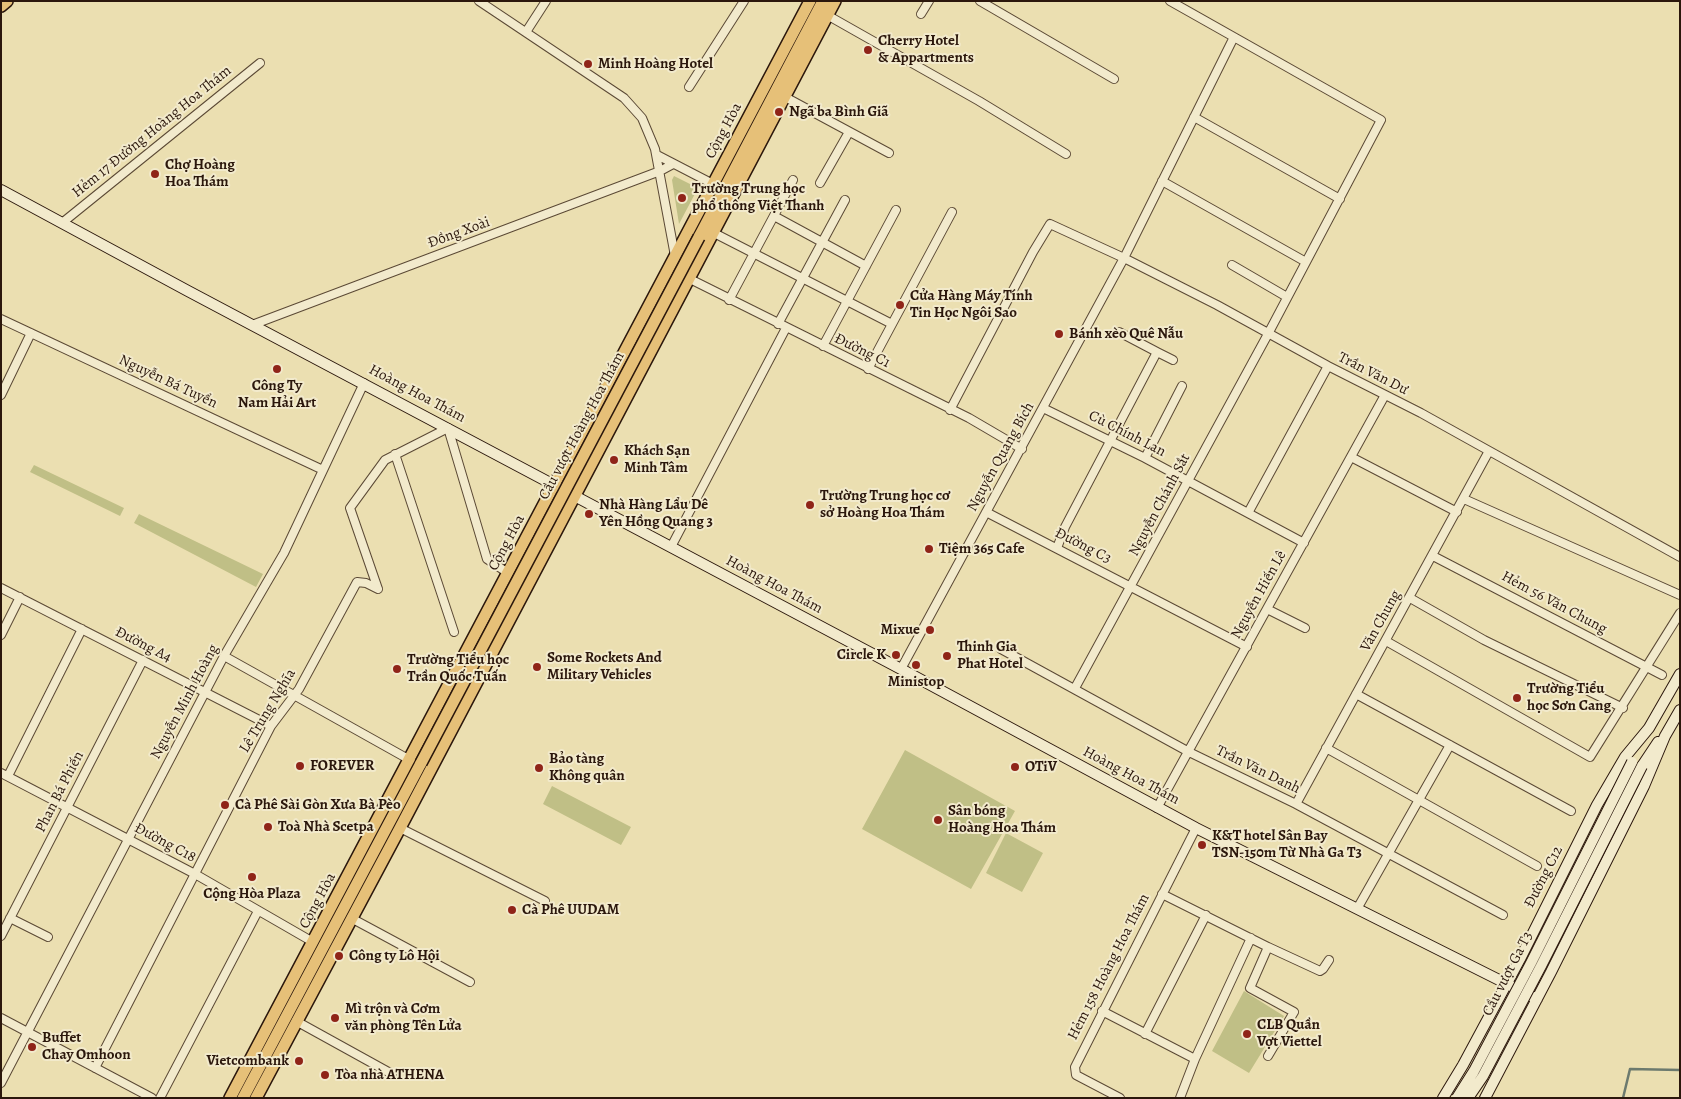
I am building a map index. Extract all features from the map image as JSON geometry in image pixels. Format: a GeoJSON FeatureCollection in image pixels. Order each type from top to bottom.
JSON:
{"type":"FeatureCollection","features":[{"type":"Feature","properties":{"kind":"main road"},"geometry":{"type":"LineString","coordinates":[[1,6],[7,1]]}},
{"type":"Feature","properties":{"kind":"main road","name":"Cộng Hòa"},"geometry":{"type":"LineString","coordinates":[[243,1098],[416,761],[508,573],[810,1]]}},
{"type":"Feature","properties":{"kind":"main road","name":"Cộng Hòa"},"geometry":{"type":"LineString","coordinates":[[699,237],[823,1]]}},
{"type":"Feature","properties":{"kind":"main road"},"geometry":{"type":"LineString","coordinates":[[256,1098],[575,497],[835,1]]}},
{"type":"Feature","properties":{"kind":"main road","name":"Hoàng Hoa Thám"},"geometry":{"type":"LineString","coordinates":[[1,190],[575,497],[902,669],[1157,808],[1537,999]]}},
{"type":"Feature","properties":{"kind":"main road","name":"Cầu vượt Hoàng Hoa Thám"},"geometry":{"type":"LineString","coordinates":[[416,761],[699,237]]}},
{"type":"Feature","properties":{"kind":"main road"},"geometry":{"type":"LineString","coordinates":[[583,429],[604,440]]}},
{"type":"Feature","properties":{"kind":"main road"},"geometry":{"type":"LineString","coordinates":[[526,539],[547,550]]}},
{"type":"Feature","properties":{"kind":"main road","name":"Đường C12"},"geometry":{"type":"LineString","coordinates":[[1443,1098],[1507,984],[1597,805],[1625,757],[1649,728],[1680,674]]}},
{"type":"Feature","properties":{"kind":"main road"},"geometry":{"type":"LineString","coordinates":[[1484,1098],[1537,999],[1644,786],[1665,736],[1680,710]]}},
{"type":"Feature","properties":{"kind":"main road","name":"Cầu vượt Ga T3"},"geometry":{"type":"LineString","coordinates":[[1468,1098],[1483,1076],[1541,966],[1637,764],[1649,728]]}},
{"type":"Feature","properties":{"kind":"main road","name":"Cầu vượt Ga T3"},"geometry":{"type":"LineString","coordinates":[[1457,1098],[1474,1071],[1637,764],[1665,736]]}},
{"type":"Feature","properties":{"kind":"main road","name":"Cộng Hòa"},"geometry":{"type":"LineString","coordinates":[[230,1098],[313,942],[416,761]]}},
{"type":"Feature","properties":{"kind":"street"},"geometry":{"type":"LineString","coordinates":[[479,1],[631,104],[650,134],[657,155],[674,256]]}},
{"type":"Feature","properties":{"kind":"street"},"geometry":{"type":"LineString","coordinates":[[526,32],[546,1]]}},
{"type":"Feature","properties":{"kind":"street"},"geometry":{"type":"LineString","coordinates":[[689,87],[744,1]]}},
{"type":"Feature","properties":{"kind":"street"},"geometry":{"type":"LineString","coordinates":[[921,14],[929,1]]}},
{"type":"Feature","properties":{"kind":"street"},"geometry":{"type":"LineString","coordinates":[[980,1],[1114,79]]}},
{"type":"Feature","properties":{"kind":"street"},"geometry":{"type":"LineString","coordinates":[[1174,2],[1234,39]]}},
{"type":"Feature","properties":{"kind":"street"},"geometry":{"type":"LineString","coordinates":[[828,16],[979,101],[1066,154]]}},
{"type":"Feature","properties":{"kind":"street","name":"Nguyễn Quang Bích"},"geometry":{"type":"LineString","coordinates":[[902,669],[1124,258],[1234,39]]}},
{"type":"Feature","properties":{"kind":"street","name":"Nguyễn Chánh Sắt"},"geometry":{"type":"LineString","coordinates":[[1075,688],[1189,481],[1381,120],[1234,39]]}},
{"type":"Feature","properties":{"kind":"street","name":"Hẻm 17 Đường Hoàng Hoa Thám"},"geometry":{"type":"LineString","coordinates":[[62,223],[260,63]]}},
{"type":"Feature","properties":{"kind":"street"},"geometry":{"type":"LineString","coordinates":[[785,97],[888,153]]}},
{"type":"Feature","properties":{"kind":"street"},"geometry":{"type":"LineString","coordinates":[[1194,117],[1340,199]]}},
{"type":"Feature","properties":{"kind":"street"},"geometry":{"type":"LineString","coordinates":[[820,183],[849,132]]}},
{"type":"Feature","properties":{"kind":"street"},"geometry":{"type":"LineString","coordinates":[[657,155],[713,184]]}},
{"type":"Feature","properties":{"kind":"street","name":"Đồng Xoài"},"geometry":{"type":"LineString","coordinates":[[252,325],[660,171],[673,164]]}},
{"type":"Feature","properties":{"kind":"street"},"geometry":{"type":"LineString","coordinates":[[729,300],[793,180]]}},
{"type":"Feature","properties":{"kind":"street"},"geometry":{"type":"LineString","coordinates":[[1162,181],[1306,262]]}},
{"type":"Feature","properties":{"kind":"street"},"geometry":{"type":"LineString","coordinates":[[778,324],[845,200]]}},
{"type":"Feature","properties":{"kind":"street"},"geometry":{"type":"LineString","coordinates":[[823,346],[896,210]]}},
{"type":"Feature","properties":{"kind":"street"},"geometry":{"type":"LineString","coordinates":[[868,368],[952,212]]}},
{"type":"Feature","properties":{"kind":"street"},"geometry":{"type":"LineString","coordinates":[[774,216],[866,266]]}},
{"type":"Feature","properties":{"kind":"street","name":"Trần Văn Dư"},"geometry":{"type":"LineString","coordinates":[[950,410],[1033,252],[1050,224],[1124,258],[1217,305],[1680,556]]}},
{"type":"Feature","properties":{"kind":"street"},"geometry":{"type":"LineString","coordinates":[[714,233],[892,324]]}},
{"type":"Feature","properties":{"kind":"street"},"geometry":{"type":"LineString","coordinates":[[1232,265],[1287,297]]}},
{"type":"Feature","properties":{"kind":"street","name":"Đường C1"},"geometry":{"type":"LineString","coordinates":[[690,279],[868,368],[1022,449]]}},
{"type":"Feature","properties":{"kind":"street","name":"Nguyễn Bá Tuyển"},"geometry":{"type":"LineString","coordinates":[[1,319],[323,470]]}},
{"type":"Feature","properties":{"kind":"street"},"geometry":{"type":"LineString","coordinates":[[671,547],[786,328]]}},
{"type":"Feature","properties":{"kind":"street"},"geometry":{"type":"LineString","coordinates":[[1119,332],[1173,360]]}},
{"type":"Feature","properties":{"kind":"street"},"geometry":{"type":"LineString","coordinates":[[1,396],[32,334]]}},
{"type":"Feature","properties":{"kind":"street"},"geometry":{"type":"LineString","coordinates":[[1057,548],[1065,527],[1112,441],[1157,352]]}},
{"type":"Feature","properties":{"kind":"street"},"geometry":{"type":"LineString","coordinates":[[1248,513],[1328,366]]}},
{"type":"Feature","properties":{"kind":"street","name":"Nguyễn Minh Hoàng"},"geometry":{"type":"LineString","coordinates":[[1,1083],[224,656],[284,553],[364,383]]}},
{"type":"Feature","properties":{"kind":"street"},"geometry":{"type":"LineString","coordinates":[[1145,458],[1182,386]]}},
{"type":"Feature","properties":{"kind":"street","name":"Nguyễn Hiến Lê"},"geometry":{"type":"LineString","coordinates":[[1157,808],[1384,395]]}},
{"type":"Feature","properties":{"kind":"street","name":"Cù Chính Lan"},"geometry":{"type":"LineString","coordinates":[[1043,408],[1145,458],[1304,543]]}},
{"type":"Feature","properties":{"kind":"street"},"geometry":{"type":"LineString","coordinates":[[448,428],[487,559],[508,573]]}},
{"type":"Feature","properties":{"kind":"street","name":"Lê Trung Nghĩa"},"geometry":{"type":"LineString","coordinates":[[95,1068],[271,726],[294,695],[356,582],[366,583],[378,589],[350,508],[382,462],[448,428]]}},
{"type":"Feature","properties":{"kind":"street","name":"Văn Chung"},"geometry":{"type":"LineString","coordinates":[[1296,804],[1489,451]]}},
{"type":"Feature","properties":{"kind":"street"},"geometry":{"type":"LineString","coordinates":[[395,454],[454,632]]}},
{"type":"Feature","properties":{"kind":"street"},"geometry":{"type":"LineString","coordinates":[[1350,457],[1457,512]]}},
{"type":"Feature","properties":{"kind":"street"},"geometry":{"type":"LineString","coordinates":[[1464,499],[1680,595]]}},
{"type":"Feature","properties":{"kind":"street","name":"Đường C3"},"geometry":{"type":"LineString","coordinates":[[986,512],[1247,647]]}},
{"type":"Feature","properties":{"kind":"street","name":"Hẻm 56 Văn Chung"},"geometry":{"type":"LineString","coordinates":[[1433,556],[1662,675]]}},
{"type":"Feature","properties":{"kind":"street","name":"Đường A4"},"geometry":{"type":"LineString","coordinates":[[1,588],[271,726]]}},
{"type":"Feature","properties":{"kind":"street"},"geometry":{"type":"LineString","coordinates":[[1,635],[20,597]]}},
{"type":"Feature","properties":{"kind":"street"},"geometry":{"type":"LineString","coordinates":[[1410,598],[1484,640],[1623,708]]}},
{"type":"Feature","properties":{"kind":"street"},"geometry":{"type":"LineString","coordinates":[[1267,609],[1305,628]]}},
{"type":"Feature","properties":{"kind":"street"},"geometry":{"type":"LineString","coordinates":[[1386,641],[1590,757],[1623,708],[1680,614]]}},
{"type":"Feature","properties":{"kind":"street"},"geometry":{"type":"LineString","coordinates":[[5,775],[82,629]]}},
{"type":"Feature","properties":{"kind":"street","name":"Trần Văn Danh"},"geometry":{"type":"LineString","coordinates":[[1001,650],[1075,688],[1189,752],[1296,804],[1504,915]]}},
{"type":"Feature","properties":{"kind":"street"},"geometry":{"type":"LineString","coordinates":[[224,656],[416,761]]}},
{"type":"Feature","properties":{"kind":"street","name":"Phan Bá Phiến"},"geometry":{"type":"LineString","coordinates":[[1,936],[143,660]]}},
{"type":"Feature","properties":{"kind":"street"},"geometry":{"type":"LineString","coordinates":[[1356,694],[1571,811]]}},
{"type":"Feature","properties":{"kind":"street"},"geometry":{"type":"LineString","coordinates":[[1357,909],[1450,745]]}},
{"type":"Feature","properties":{"kind":"street"},"geometry":{"type":"LineString","coordinates":[[1326,748],[1537,866]]}},
{"type":"Feature","properties":{"kind":"street","name":"Đường C18"},"geometry":{"type":"LineString","coordinates":[[5,775],[195,874],[313,942]]}},
{"type":"Feature","properties":{"kind":"street"},"geometry":{"type":"LineString","coordinates":[[400,828],[545,901]]}},
{"type":"Feature","properties":{"kind":"street","name":"Hẻm 158 Hoàng Hoa Thám"},"geometry":{"type":"LineString","coordinates":[[1120,1098],[1076,1076],[1075,1066],[1196,828]]}},
{"type":"Feature","properties":{"kind":"street"},"geometry":{"type":"LineString","coordinates":[[1162,894],[1320,971],[1329,960]]}},
{"type":"Feature","properties":{"kind":"street"},"geometry":{"type":"LineString","coordinates":[[160,1098],[258,911]]}},
{"type":"Feature","properties":{"kind":"street"},"geometry":{"type":"LineString","coordinates":[[1144,1034],[1206,916]]}},
{"type":"Feature","properties":{"kind":"street"},"geometry":{"type":"LineString","coordinates":[[10,918],[48,937]]}},
{"type":"Feature","properties":{"kind":"street"},"geometry":{"type":"LineString","coordinates":[[351,918],[470,982]]}},
{"type":"Feature","properties":{"kind":"street"},"geometry":{"type":"LineString","coordinates":[[1180,1098],[1195,1058],[1251,938]]}},
{"type":"Feature","properties":{"kind":"street"},"geometry":{"type":"LineString","coordinates":[[1268,947],[1250,988],[1294,1012],[1268,1056]]}},
{"type":"Feature","properties":{"kind":"street"},"geometry":{"type":"LineString","coordinates":[[1102,1011],[1144,1034],[1195,1058]]}},
{"type":"Feature","properties":{"kind":"street"},"geometry":{"type":"LineString","coordinates":[[1,1018],[152,1098]]}},
{"type":"Feature","properties":{"kind":"street"},"geometry":{"type":"LineString","coordinates":[[296,1021],[392,1074]]}},
{"type":"Feature","properties":{"kind":"shaded area"},"geometry":{"type":"Polygon","coordinates":[[[674,176],[698,188],[679,224],[672,180],[674,176]]]}},
{"type":"Feature","properties":{"kind":"shaded area"},"geometry":{"type":"Polygon","coordinates":[[[34,465],[124,508],[120,516],[30,472],[34,465]]]}},
{"type":"Feature","properties":{"kind":"shaded area"},"geometry":{"type":"Polygon","coordinates":[[[139,514],[263,574],[256,587],[134,523],[139,514]]]}},
{"type":"Feature","properties":{"kind":"shaded area","name":"Sân bóng Hoàng Hoa Thám"},"geometry":{"type":"Polygon","coordinates":[[[905,750],[1015,811],[971,889],[862,829],[905,750]]]}},
{"type":"Feature","properties":{"kind":"shaded area"},"geometry":{"type":"Polygon","coordinates":[[[552,786],[631,827],[621,845],[543,804],[552,786]]]}},
{"type":"Feature","properties":{"kind":"shaded area"},"geometry":{"type":"Polygon","coordinates":[[[1006,833],[1043,853],[1022,892],[986,873],[1006,833]]]}},
{"type":"Feature","properties":{"kind":"shaded area","name":"CLB Quần Vợt Viettel"},"geometry":{"type":"Polygon","coordinates":[[[1244,991],[1284,1016],[1249,1073],[1212,1051],[1244,991]]]}},
{"type":"Feature","properties":{"kind":"waterway"},"geometry":{"type":"LineString","coordinates":[[1623,1098],[1630,1069],[1680,1070]]}},
{"type":"Feature","properties":{"kind":"place","name":"Cherry Hotel & Appartments"},"geometry":{"type":"Point","coordinates":[868,50]}},
{"type":"Feature","properties":{"kind":"place","name":"Minh Hoàng Hotel"},"geometry":{"type":"Point","coordinates":[588,64]}},
{"type":"Feature","properties":{"kind":"place","name":"Ngã ba Bình Giã"},"geometry":{"type":"Point","coordinates":[779,112]}},
{"type":"Feature","properties":{"kind":"place","name":"Chợ Hoàng Hoa Thám"},"geometry":{"type":"Point","coordinates":[155,174]}},
{"type":"Feature","properties":{"kind":"place","name":"Trường Trung học phổ thông Việt Thanh"},"geometry":{"type":"Point","coordinates":[682,198]}},
{"type":"Feature","properties":{"kind":"place","name":"Cửa Hàng Máy Tính Tin Học Ngôi Sao"},"geometry":{"type":"Point","coordinates":[900,305]}},
{"type":"Feature","properties":{"kind":"place","name":"Bánh xèo Quê Nẫu"},"geometry":{"type":"Point","coordinates":[1059,334]}},
{"type":"Feature","properties":{"kind":"place","name":"Công Ty Nam Hải Art"},"geometry":{"type":"Point","coordinates":[277,369]}},
{"type":"Feature","properties":{"kind":"place","name":"Khách Sạn Minh Tâm"},"geometry":{"type":"Point","coordinates":[614,460]}},
{"type":"Feature","properties":{"kind":"place","name":"Trường Trung học cơ sở Hoàng Hoa Thám"},"geometry":{"type":"Point","coordinates":[810,505]}},
{"type":"Feature","properties":{"kind":"place","name":"Nhà Hàng Lẩu Dê Yên Hồng Quang 3"},"geometry":{"type":"Point","coordinates":[589,514]}},
{"type":"Feature","properties":{"kind":"place","name":"Tiệm 365 Cafe"},"geometry":{"type":"Point","coordinates":[929,549]}},
{"type":"Feature","properties":{"kind":"place","name":"Mixue"},"geometry":{"type":"Point","coordinates":[930,630]}},
{"type":"Feature","properties":{"kind":"place","name":"Circle K"},"geometry":{"type":"Point","coordinates":[896,655]}},
{"type":"Feature","properties":{"kind":"place","name":"Thinh Gia Phat Hotel"},"geometry":{"type":"Point","coordinates":[947,656]}},
{"type":"Feature","properties":{"kind":"place","name":"Ministop"},"geometry":{"type":"Point","coordinates":[916,665]}},
{"type":"Feature","properties":{"kind":"place","name":"Some Rockets And Military Vehicles"},"geometry":{"type":"Point","coordinates":[537,667]}},
{"type":"Feature","properties":{"kind":"place","name":"Trường Tiểu học Trần Quốc Tuấn"},"geometry":{"type":"Point","coordinates":[397,669]}},
{"type":"Feature","properties":{"kind":"place","name":"Trường Tiểu học Sơn Cang"},"geometry":{"type":"Point","coordinates":[1517,698]}},
{"type":"Feature","properties":{"kind":"place","name":"FOREVER"},"geometry":{"type":"Point","coordinates":[300,766]}},
{"type":"Feature","properties":{"kind":"place","name":"OTiV"},"geometry":{"type":"Point","coordinates":[1015,767]}},
{"type":"Feature","properties":{"kind":"place","name":"Bảo tàng Không quân"},"geometry":{"type":"Point","coordinates":[539,768]}},
{"type":"Feature","properties":{"kind":"place","name":"Cà Phê Sài Gòn Xưa Bà Pèo"},"geometry":{"type":"Point","coordinates":[225,805]}},
{"type":"Feature","properties":{"kind":"place","name":"Sân bóng Hoàng Hoa Thám"},"geometry":{"type":"Point","coordinates":[938,820]}},
{"type":"Feature","properties":{"kind":"place","name":"Toà Nhà Scetpa"},"geometry":{"type":"Point","coordinates":[268,827]}},
{"type":"Feature","properties":{"kind":"place","name":"K&T hotel Sân Bay TSN-150m Từ Nhà Ga T3"},"geometry":{"type":"Point","coordinates":[1202,845]}},
{"type":"Feature","properties":{"kind":"place","name":"Cộng Hòa Plaza"},"geometry":{"type":"Point","coordinates":[252,877]}},
{"type":"Feature","properties":{"kind":"place","name":"Cà Phê UUDAM"},"geometry":{"type":"Point","coordinates":[512,910]}},
{"type":"Feature","properties":{"kind":"place","name":"Công ty Lô Hội"},"geometry":{"type":"Point","coordinates":[339,956]}},
{"type":"Feature","properties":{"kind":"place","name":"Mì trộn và Cơm văn phòng Tên Lửa"},"geometry":{"type":"Point","coordinates":[335,1018]}},
{"type":"Feature","properties":{"kind":"place","name":"CLB Quần Vợt Viettel"},"geometry":{"type":"Point","coordinates":[1247,1034]}},
{"type":"Feature","properties":{"kind":"place","name":"Buffet Chay Omhoon"},"geometry":{"type":"Point","coordinates":[32,1047]}},
{"type":"Feature","properties":{"kind":"place","name":"Vietcombank"},"geometry":{"type":"Point","coordinates":[299,1061]}},
{"type":"Feature","properties":{"kind":"place","name":"Tòa nhà ATHENA"},"geometry":{"type":"Point","coordinates":[325,1075]}}]}
